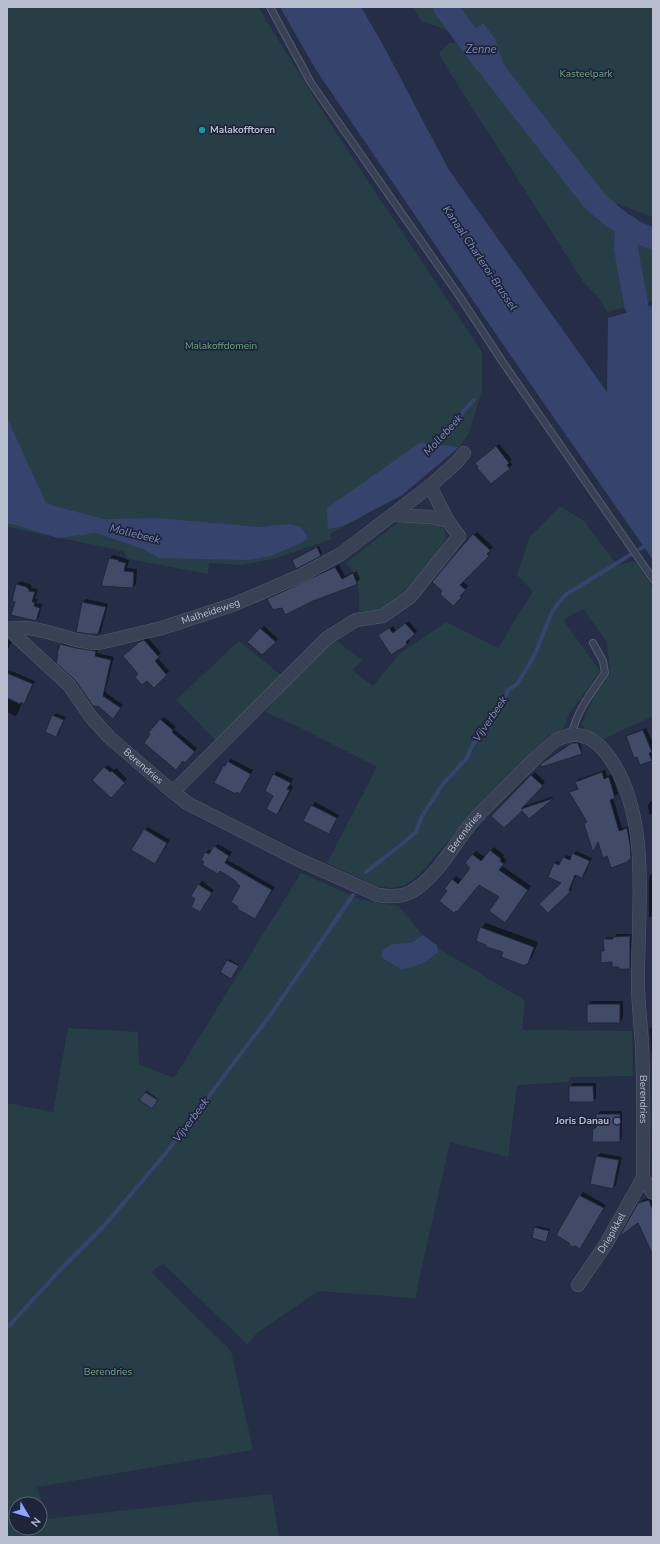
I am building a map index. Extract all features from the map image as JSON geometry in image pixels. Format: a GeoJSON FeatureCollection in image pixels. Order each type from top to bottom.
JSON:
{"type":"FeatureCollection","features":[{"type":"Feature","properties":{"kind":"street","name":"Malheideweg"},"geometry":{"type":"LineString","coordinates":[[8,628],[17,627],[52,633],[92,644],[162,628],[235,604],[302,574],[341,554],[430,486],[457,462],[464,453]]}},
{"type":"Feature","properties":{"kind":"street"},"geometry":{"type":"LineString","coordinates":[[173,792],[328,638],[356,620],[383,616],[410,598],[459,536],[448,521],[430,486]]}},
{"type":"Feature","properties":{"kind":"street"},"geometry":{"type":"LineString","coordinates":[[394,515],[431,517],[448,521]]}},
{"type":"Feature","properties":{"kind":"street","name":"Berendries"},"geometry":{"type":"LineString","coordinates":[[8,628],[69,685],[91,718],[109,737],[173,792],[195,807],[297,859],[378,895],[387,897],[409,893],[422,884],[474,820],[511,782],[557,739],[572,734],[590,738],[604,749],[616,767],[630,802],[639,851],[638,984],[648,1138],[643,1178]]}},
{"type":"Feature","properties":{"kind":"street"},"geometry":{"type":"LineString","coordinates":[[643,1178],[653,1193]]}},
{"type":"Feature","properties":{"kind":"street","name":"Driepikkel"},"geometry":{"type":"LineString","coordinates":[[578,1285],[606,1244],[643,1178]]}},
{"type":"Feature","properties":{"kind":"lane"},"geometry":{"type":"LineString","coordinates":[[270,7],[311,83],[653,579]]}},
{"type":"Feature","properties":{"kind":"lane"},"geometry":{"type":"LineString","coordinates":[[572,734],[573,728],[586,701],[605,673],[603,661],[593,643]]}},
{"type":"Feature","properties":{"kind":"green space","name":"Malakoffdomein"},"geometry":{"type":"Polygon","coordinates":[[[7,7],[258,7],[338,136],[482,352],[482,390],[469,433],[459,447],[402,495],[330,534],[332,539],[273,559],[241,565],[209,563],[208,574],[128,559],[123,551],[7,527],[7,7]]]}},
{"type":"Feature","properties":{"kind":"green space","name":"Kasteelpark"},"geometry":{"type":"Polygon","coordinates":[[[413,7],[653,7],[653,217],[596,196],[474,39],[421,21],[413,7]]]}},
{"type":"Feature","properties":{"kind":"green space"},"geometry":{"type":"Polygon","coordinates":[[[457,42],[582,205],[598,220],[615,232],[633,242],[653,250],[653,300],[607,312],[600,299],[584,283],[447,68],[439,53],[449,43],[457,42]]]}},
{"type":"Feature","properties":{"kind":"green space"},"geometry":{"type":"Polygon","coordinates":[[[559,507],[562,507],[584,521],[617,565],[635,561],[653,588],[653,716],[604,739],[585,729],[582,724],[594,696],[610,674],[607,642],[583,609],[567,617],[564,621],[600,671],[569,714],[563,729],[548,736],[483,800],[419,875],[405,885],[391,888],[377,886],[327,863],[377,767],[297,726],[265,712],[291,682],[334,639],[362,660],[352,670],[373,686],[399,654],[446,622],[498,648],[533,591],[517,575],[530,537],[559,507]]]}},
{"type":"Feature","properties":{"kind":"green space"},"geometry":{"type":"Polygon","coordinates":[[[430,521],[444,529],[446,538],[437,554],[403,599],[382,610],[359,611],[359,591],[357,579],[351,568],[346,563],[397,523],[430,521]]]}},
{"type":"Feature","properties":{"kind":"green space"},"geometry":{"type":"Polygon","coordinates":[[[239,641],[282,676],[217,742],[176,700],[239,641]]]}},
{"type":"Feature","properties":{"kind":"green space","name":"Berendries"},"geometry":{"type":"Polygon","coordinates":[[[301,873],[362,900],[399,906],[428,942],[524,1000],[522,1030],[632,1031],[633,1076],[570,1077],[568,1086],[567,1082],[517,1085],[508,1157],[450,1142],[415,1298],[318,1291],[257,1333],[247,1344],[163,1264],[151,1272],[231,1351],[253,1450],[37,1487],[40,1496],[8,1496],[8,1536],[48,1536],[48,1519],[272,1494],[279,1537],[7,1537],[7,1103],[53,1112],[68,1028],[138,1032],[139,1064],[174,1078],[301,873]]]}},
{"type":"Feature","properties":{"kind":"water","name":"Kanaal Charleroi-Brussel"},"geometry":{"type":"Polygon","coordinates":[[[280,7],[361,7],[382,43],[449,170],[607,392],[608,318],[653,305],[653,560],[504,346],[316,70],[280,7]]]}},
{"type":"Feature","properties":{"kind":"water","name":"Zenne"},"geometry":{"type":"Polygon","coordinates":[[[483,23],[495,39],[504,65],[604,193],[633,217],[653,227],[653,250],[633,242],[615,232],[598,220],[582,205],[468,58],[457,42],[483,23]]]}},
{"type":"Feature","properties":{"kind":"water"},"geometry":{"type":"Polygon","coordinates":[[[7,421],[9,422],[46,503],[104,519],[156,518],[260,527],[290,524],[301,527],[308,538],[301,543],[271,556],[246,560],[159,558],[143,549],[96,533],[58,538],[12,524],[7,524],[7,421]]]}},
{"type":"Feature","properties":{"kind":"water"},"geometry":{"type":"Polygon","coordinates":[[[421,442],[459,447],[402,495],[343,526],[328,529],[327,508],[421,442]]]}},
{"type":"Feature","properties":{"kind":"water"},"geometry":{"type":"Polygon","coordinates":[[[423,935],[437,945],[438,952],[421,964],[401,969],[385,960],[381,955],[383,950],[392,944],[411,943],[423,935]]]}},
{"type":"Feature","properties":{"kind":"building"},"geometry":{"type":"Polygon","coordinates":[[[496,446],[509,463],[507,465],[510,469],[491,484],[477,468],[478,467],[475,463],[496,446]]]}},
{"type":"Feature","properties":{"kind":"building"},"geometry":{"type":"Polygon","coordinates":[[[473,534],[491,551],[487,554],[489,556],[460,585],[466,590],[460,596],[462,597],[453,606],[440,594],[442,591],[432,582],[473,534]]]}},
{"type":"Feature","properties":{"kind":"building"},"geometry":{"type":"Polygon","coordinates":[[[317,547],[321,556],[296,569],[292,560],[317,547]]]}},
{"type":"Feature","properties":{"kind":"building"},"geometry":{"type":"Polygon","coordinates":[[[109,558],[126,563],[124,571],[134,572],[133,588],[101,586],[109,558]]]}},
{"type":"Feature","properties":{"kind":"building"},"geometry":{"type":"Polygon","coordinates":[[[335,567],[342,579],[353,573],[357,583],[356,585],[313,601],[285,615],[282,608],[273,610],[267,599],[335,567]]]}},
{"type":"Feature","properties":{"kind":"building"},"geometry":{"type":"Polygon","coordinates":[[[16,584],[27,587],[29,591],[35,592],[32,602],[35,602],[34,606],[40,608],[36,621],[11,615],[15,602],[12,601],[16,584]]]}},
{"type":"Feature","properties":{"kind":"building"},"geometry":{"type":"Polygon","coordinates":[[[82,602],[106,607],[98,634],[76,632],[82,602]]]}},
{"type":"Feature","properties":{"kind":"building"},"geometry":{"type":"Polygon","coordinates":[[[405,623],[415,634],[406,642],[407,645],[391,655],[378,635],[389,628],[393,633],[405,623]]]}},
{"type":"Feature","properties":{"kind":"building"},"geometry":{"type":"Polygon","coordinates":[[[260,628],[276,642],[262,655],[247,642],[260,628]]]}},
{"type":"Feature","properties":{"kind":"building"},"geometry":{"type":"Polygon","coordinates":[[[144,640],[159,657],[155,661],[167,675],[154,688],[147,681],[142,685],[135,677],[138,674],[123,656],[139,642],[144,640]]]}},
{"type":"Feature","properties":{"kind":"building"},"geometry":{"type":"Polygon","coordinates":[[[60,644],[96,651],[95,656],[111,660],[103,696],[121,708],[113,719],[99,707],[93,706],[75,680],[56,663],[60,644]]]}},
{"type":"Feature","properties":{"kind":"building"},"geometry":{"type":"Polygon","coordinates":[[[7,673],[33,684],[24,704],[21,702],[20,704],[7,698],[7,673]]]}},
{"type":"Feature","properties":{"kind":"building"},"geometry":{"type":"Polygon","coordinates":[[[52,715],[64,720],[56,737],[45,732],[52,715]]]}},
{"type":"Feature","properties":{"kind":"building"},"geometry":{"type":"Polygon","coordinates":[[[160,719],[173,730],[172,732],[195,752],[185,763],[183,761],[176,770],[144,743],[150,734],[148,733],[160,719]]]}},
{"type":"Feature","properties":{"kind":"building"},"geometry":{"type":"Polygon","coordinates":[[[643,730],[652,752],[649,753],[652,761],[640,765],[637,757],[634,758],[626,736],[643,730]]]}},
{"type":"Feature","properties":{"kind":"building"},"geometry":{"type":"Polygon","coordinates":[[[572,743],[578,743],[582,754],[542,767],[540,764],[572,743]]]}},
{"type":"Feature","properties":{"kind":"building"},"geometry":{"type":"Polygon","coordinates":[[[227,761],[251,774],[240,794],[237,792],[236,794],[214,783],[227,761]]]}},
{"type":"Feature","properties":{"kind":"building"},"geometry":{"type":"Polygon","coordinates":[[[104,767],[110,772],[112,771],[125,783],[111,798],[92,780],[104,767]]]}},
{"type":"Feature","properties":{"kind":"building"},"geometry":{"type":"Polygon","coordinates":[[[602,772],[604,779],[609,777],[615,798],[610,800],[619,831],[627,828],[630,844],[631,858],[627,862],[611,868],[607,856],[603,858],[598,842],[593,852],[584,824],[587,822],[569,792],[578,789],[575,782],[602,772]]]}},
{"type":"Feature","properties":{"kind":"building"},"geometry":{"type":"Polygon","coordinates":[[[273,774],[291,783],[287,789],[290,790],[277,815],[266,809],[273,796],[265,791],[273,774]]]}},
{"type":"Feature","properties":{"kind":"building"},"geometry":{"type":"Polygon","coordinates":[[[531,775],[543,786],[521,809],[554,798],[529,819],[522,811],[504,828],[491,816],[531,775]]]}},
{"type":"Feature","properties":{"kind":"building"},"geometry":{"type":"Polygon","coordinates":[[[311,805],[337,818],[329,834],[303,821],[311,805]]]}},
{"type":"Feature","properties":{"kind":"building"},"geometry":{"type":"Polygon","coordinates":[[[144,829],[167,843],[155,864],[131,850],[144,829]]]}},
{"type":"Feature","properties":{"kind":"building"},"geometry":{"type":"Polygon","coordinates":[[[214,846],[229,856],[225,863],[272,890],[255,919],[237,909],[238,907],[231,902],[240,886],[236,883],[237,882],[220,871],[218,874],[202,865],[204,862],[201,860],[205,852],[209,854],[214,846]]]}},
{"type":"Feature","properties":{"kind":"building"},"geometry":{"type":"Polygon","coordinates":[[[490,850],[501,859],[500,861],[504,864],[499,870],[528,890],[505,923],[489,911],[499,897],[479,885],[457,912],[456,911],[454,913],[439,901],[447,891],[444,889],[452,879],[458,884],[470,868],[465,863],[472,854],[481,861],[490,850]]]}},
{"type":"Feature","properties":{"kind":"building"},"geometry":{"type":"Polygon","coordinates":[[[572,853],[590,861],[582,878],[575,875],[569,890],[570,892],[548,913],[539,904],[561,883],[548,877],[554,863],[559,865],[563,857],[570,860],[572,853]]]}},
{"type":"Feature","properties":{"kind":"building"},"geometry":{"type":"Polygon","coordinates":[[[198,884],[212,893],[200,912],[191,907],[195,899],[191,896],[198,884]]]}},
{"type":"Feature","properties":{"kind":"building"},"geometry":{"type":"Polygon","coordinates":[[[480,927],[534,947],[528,964],[525,966],[501,957],[503,952],[486,947],[486,945],[476,941],[480,927]]]}},
{"type":"Feature","properties":{"kind":"building"},"geometry":{"type":"Polygon","coordinates":[[[630,936],[630,969],[618,969],[619,967],[612,967],[612,962],[601,963],[601,951],[604,951],[603,939],[630,936]]]}},
{"type":"Feature","properties":{"kind":"building"},"geometry":{"type":"Polygon","coordinates":[[[227,960],[239,966],[231,979],[220,972],[227,960]]]}},
{"type":"Feature","properties":{"kind":"building"},"geometry":{"type":"Polygon","coordinates":[[[587,1004],[620,1004],[620,1023],[587,1023],[587,1004]]]}},
{"type":"Feature","properties":{"kind":"building"},"geometry":{"type":"Polygon","coordinates":[[[569,1086],[593,1086],[594,1102],[569,1102],[569,1086]]]}},
{"type":"Feature","properties":{"kind":"building"},"geometry":{"type":"Polygon","coordinates":[[[145,1092],[158,1100],[152,1109],[139,1100],[145,1092]]]}},
{"type":"Feature","properties":{"kind":"building"},"geometry":{"type":"Polygon","coordinates":[[[596,1114],[620,1114],[620,1142],[592,1142],[593,1128],[596,1128],[596,1114]]]}},
{"type":"Feature","properties":{"kind":"building"},"geometry":{"type":"Polygon","coordinates":[[[596,1156],[619,1160],[613,1189],[590,1184],[596,1156]]]}},
{"type":"Feature","properties":{"kind":"building"},"geometry":{"type":"Polygon","coordinates":[[[579,1195],[604,1208],[580,1249],[576,1246],[571,1247],[569,1243],[556,1235],[579,1195]]]}},
{"type":"Feature","properties":{"kind":"building"},"geometry":{"type":"Polygon","coordinates":[[[649,1200],[653,1211],[653,1255],[638,1223],[619,1237],[638,1203],[649,1200]]]}},
{"type":"Feature","properties":{"kind":"building"},"geometry":{"type":"Polygon","coordinates":[[[534,1227],[549,1231],[546,1242],[532,1238],[534,1227]]]}},
{"type":"Feature","properties":{"kind":"waterway","name":"Zenne"},"geometry":{"type":"LineString","coordinates":[[445,7],[485,61]]}},
{"type":"Feature","properties":{"kind":"waterway","name":"Zenne"},"geometry":{"type":"LineString","coordinates":[[627,227],[626,249],[636,304]]}},
{"type":"Feature","properties":{"kind":"waterway","name":"Mollebeek"},"geometry":{"type":"LineString","coordinates":[[431,447],[474,400]]}},
{"type":"Feature","properties":{"kind":"waterway","name":"Vijverbeek"},"geometry":{"type":"LineString","coordinates":[[640,549],[653,541]]}},
{"type":"Feature","properties":{"kind":"waterway","name":"Vijverbeek"},"geometry":{"type":"LineString","coordinates":[[366,872],[416,832],[422,816],[442,785],[467,758],[472,746],[504,701],[508,690],[517,684],[534,656],[553,610],[565,595],[630,555]]}},
{"type":"Feature","properties":{"kind":"waterway","name":"Vijverbeek"},"geometry":{"type":"LineString","coordinates":[[7,1328],[63,1267],[104,1226],[165,1154],[274,1010],[353,895]]}},
{"type":"Feature","properties":{"kind":"place","name":"Malakofftoren"},"geometry":{"type":"Point","coordinates":[202,130]}},
{"type":"Feature","properties":{"kind":"place","name":"Joris Danau"},"geometry":{"type":"Point","coordinates":[617,1121]}}]}
